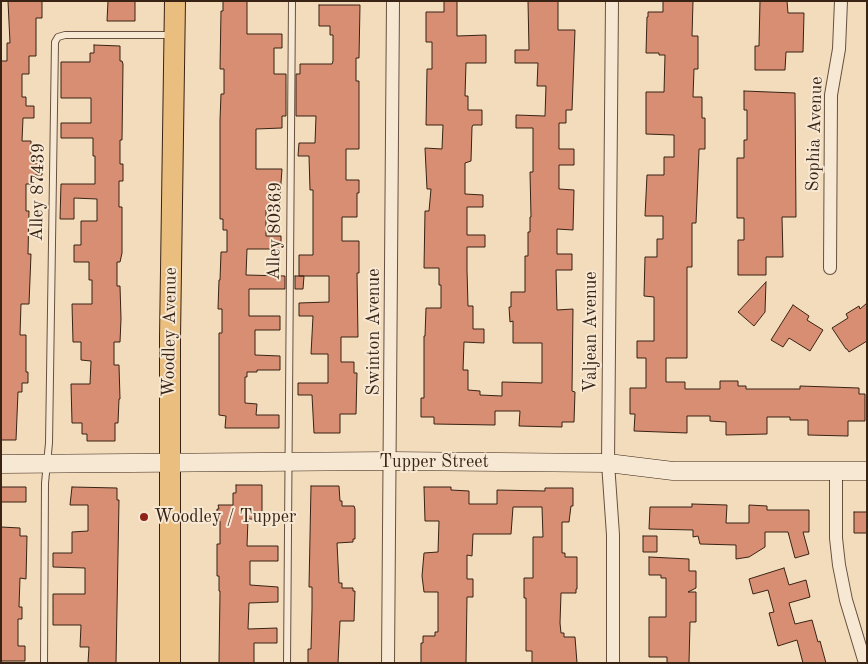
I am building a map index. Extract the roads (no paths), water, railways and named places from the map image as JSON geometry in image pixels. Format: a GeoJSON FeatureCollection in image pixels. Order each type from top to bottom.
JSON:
{"type":"FeatureCollection","features":[{"type":"Feature","properties":{"kind":"main road","name":"Woodley Avenue"},"geometry":{"type":"LineString","coordinates":[[170,663],[169,463],[175,1]]}},
{"type":"Feature","properties":{"kind":"street","name":"Swinton Avenue"},"geometry":{"type":"LineString","coordinates":[[388,663],[394,1]]}},
{"type":"Feature","properties":{"kind":"street","name":"Valjean Avenue"},"geometry":{"type":"LineString","coordinates":[[612,1],[608,463],[613,535],[613,663]]}},
{"type":"Feature","properties":{"kind":"street","name":"Sophia Avenue"},"geometry":{"type":"LineString","coordinates":[[830,268],[831,95],[839,49],[841,1]]}},
{"type":"Feature","properties":{"kind":"street","name":"Tupper Street"},"geometry":{"type":"LineString","coordinates":[[1,464],[288,462],[608,463],[673,471],[867,471]]}},
{"type":"Feature","properties":{"kind":"street"},"geometry":{"type":"LineString","coordinates":[[836,471],[836,538],[839,565],[846,600],[865,663]]}},
{"type":"Feature","properties":{"kind":"lane","name":"Alley 80369"},"geometry":{"type":"LineString","coordinates":[[287,663],[292,1]]}},
{"type":"Feature","properties":{"kind":"lane","name":"Alley 87439"},"geometry":{"type":"LineString","coordinates":[[47,464],[49,443],[55,42],[58,37],[65,35],[175,34]]}},
{"type":"Feature","properties":{"kind":"lane"},"geometry":{"type":"LineString","coordinates":[[44,663],[45,483],[47,464]]}},
{"type":"Feature","properties":{"kind":"place","name":"Woodley / Tupper"},"geometry":{"type":"Point","coordinates":[144,517]}}]}
